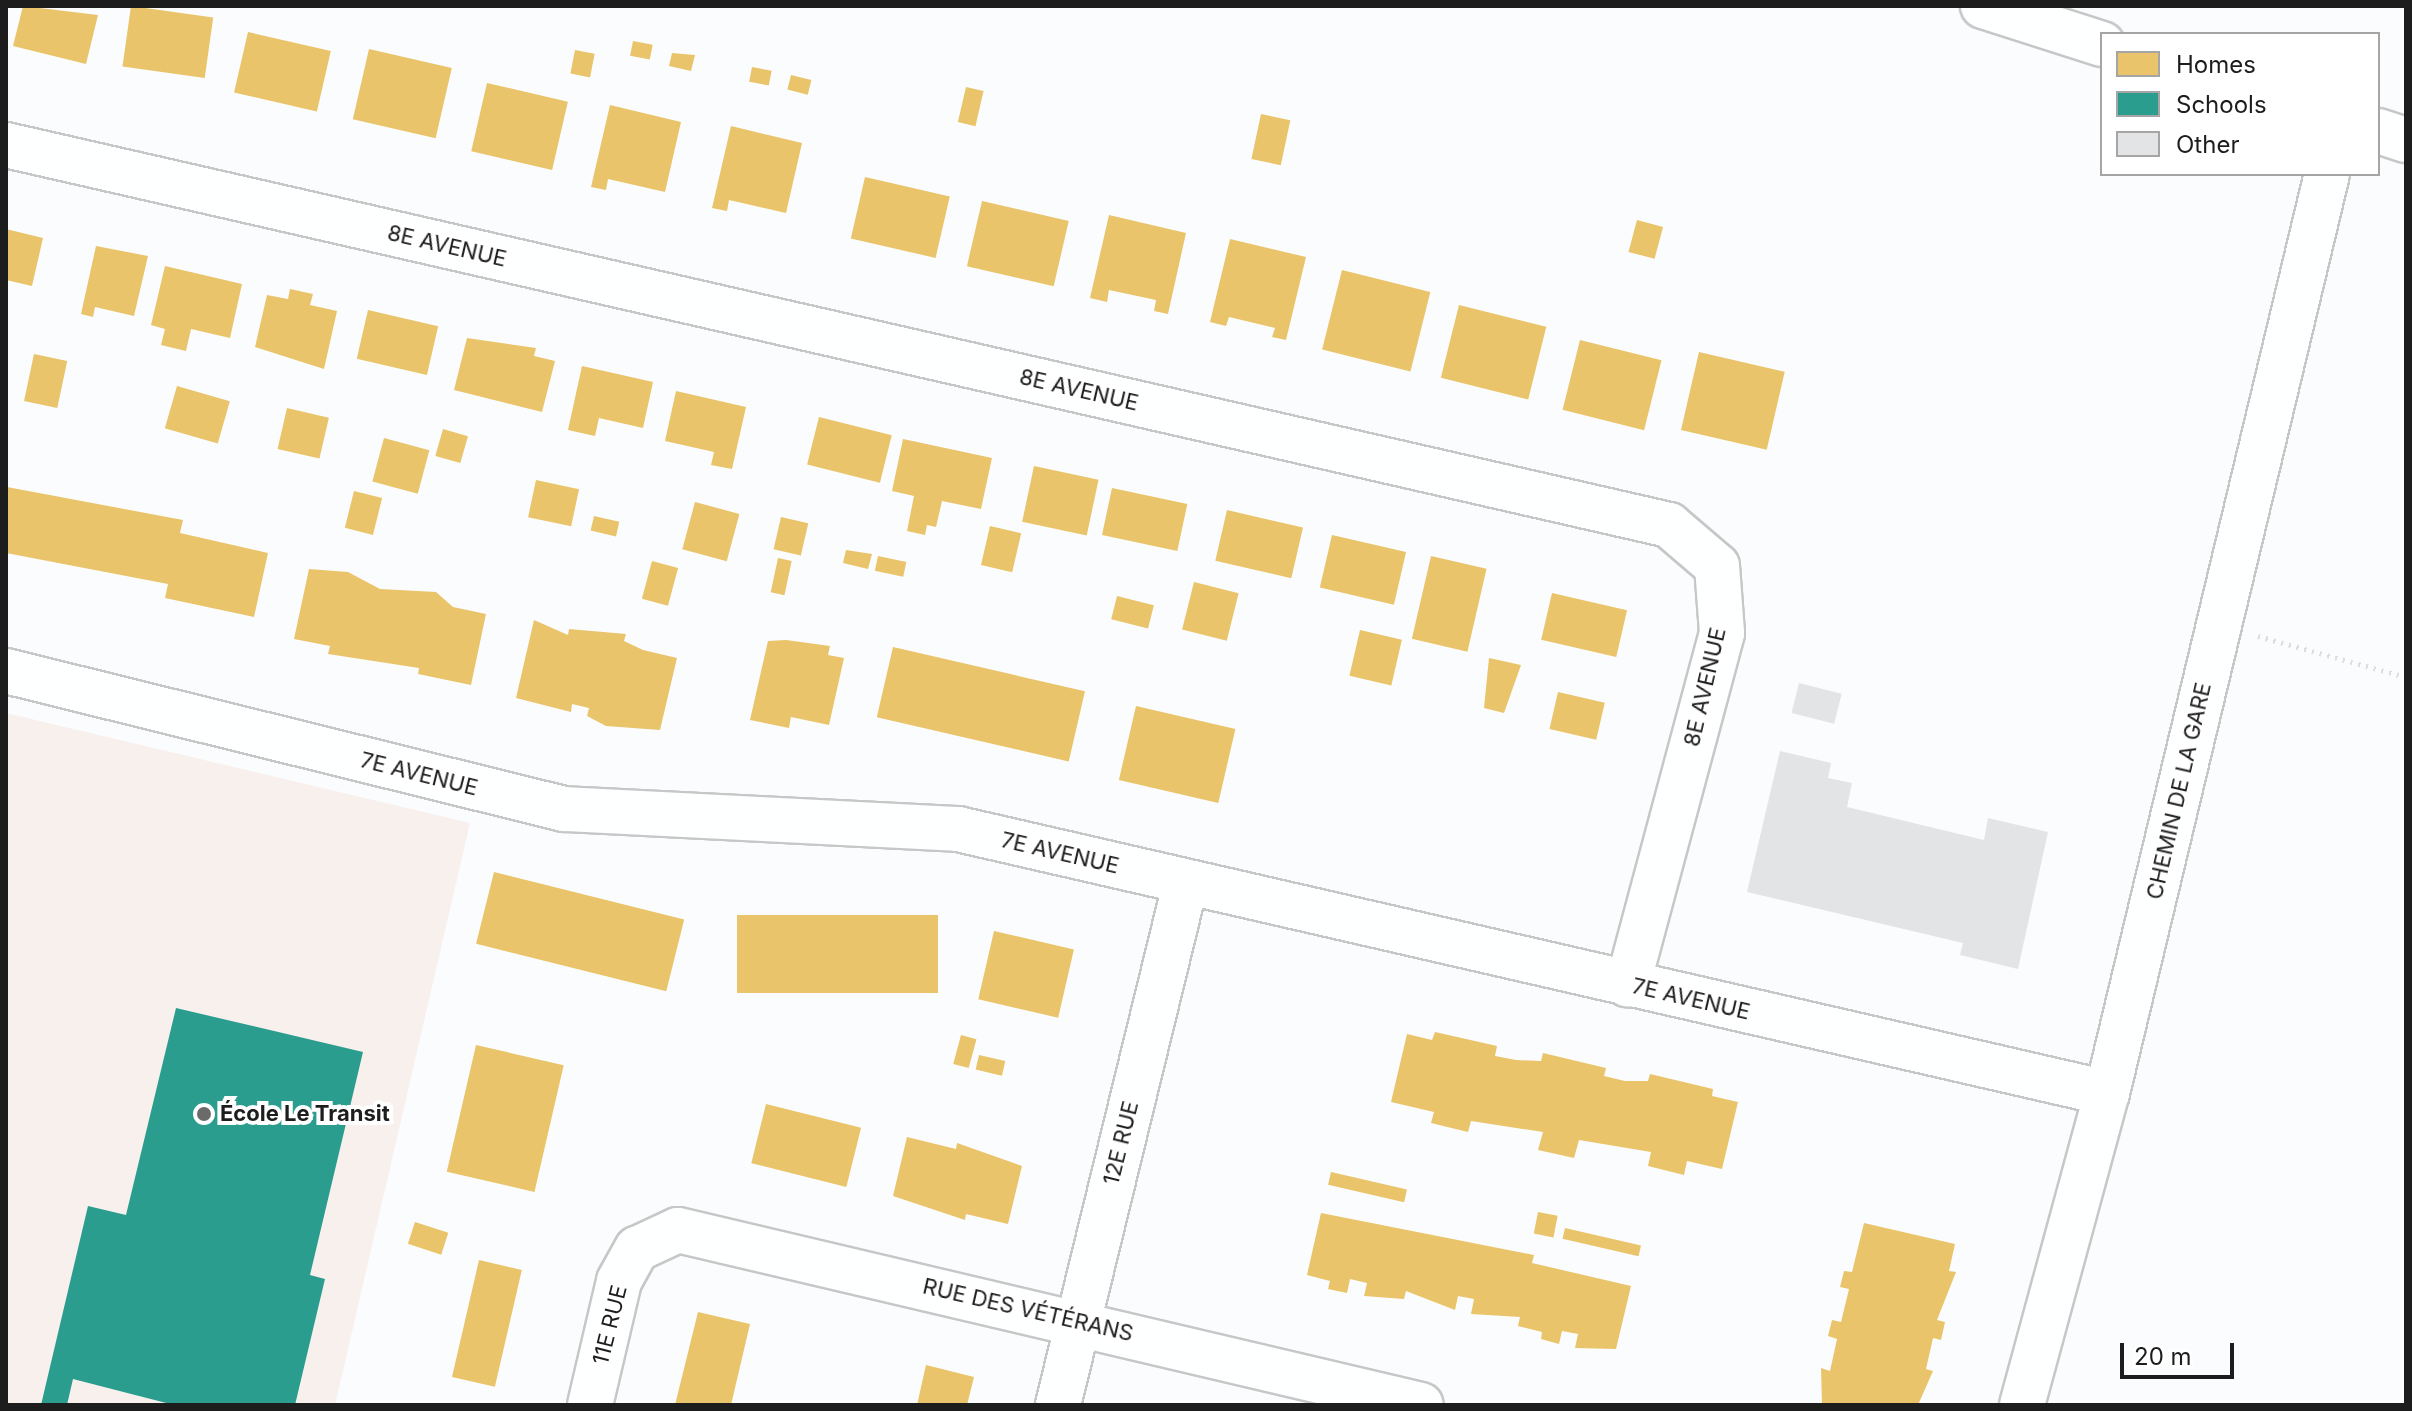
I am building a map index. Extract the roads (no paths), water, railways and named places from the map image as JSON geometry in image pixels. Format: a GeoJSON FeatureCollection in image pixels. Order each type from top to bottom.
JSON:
{"type":"FeatureCollection","features":[{"type":"Feature","properties":{"kind":"street"},"geometry":{"type":"LineString","coordinates":[[1983,6],[2100,43]]}},
{"type":"Feature","properties":{"kind":"street"},"geometry":{"type":"LineString","coordinates":[[2380,132],[2406,140]]}},
{"type":"Feature","properties":{"kind":"street","name":"8E AVENUE"},"geometry":{"type":"LineString","coordinates":[[6,145],[1669,525],[1717,566],[1722,633],[1628,985]]}},
{"type":"Feature","properties":{"kind":"street","name":"CHEMIN DE LA GARE"},"geometry":{"type":"LineString","coordinates":[[2022,1405],[2107,1093],[2327,176]]}},
{"type":"Feature","properties":{"kind":"street","name":"7E AVENUE"},"geometry":{"type":"LineString","coordinates":[[6,671],[564,809],[958,829],[2107,1093]]}},
{"type":"Feature","properties":{"kind":"street","name":"12E RUE"},"geometry":{"type":"LineString","coordinates":[[1058,1405],[1186,881]]}},
{"type":"Feature","properties":{"kind":"street","name":"RUE DES VÉTÉRANS"},"geometry":{"type":"LineString","coordinates":[[637,1249],[678,1230],[1078,1321],[1421,1405]]}},
{"type":"Feature","properties":{"kind":"street","name":"11E RUE"},"geometry":{"type":"LineString","coordinates":[[590,1405],[619,1281],[637,1249]]}},
{"type":"Feature","properties":{"kind":"place","name":"École Le Transit"},"geometry":{"type":"Point","coordinates":[204,1114]}}]}
